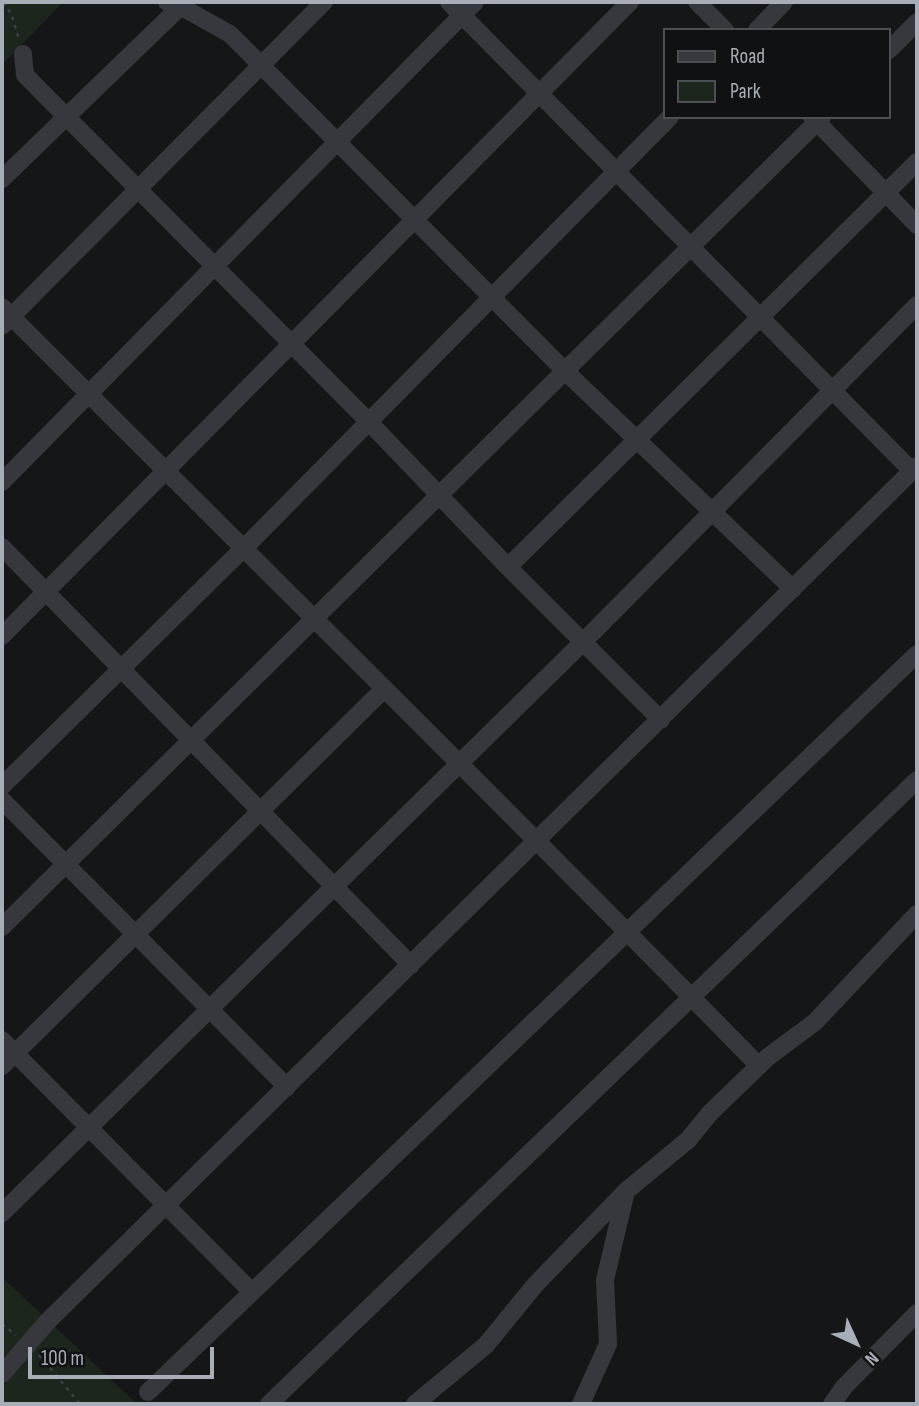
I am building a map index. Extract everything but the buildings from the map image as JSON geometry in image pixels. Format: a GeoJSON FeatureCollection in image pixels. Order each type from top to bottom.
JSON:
{"type":"FeatureCollection","features":[{"type":"Feature","properties":{"kind":"street"},"geometry":{"type":"LineString","coordinates":[[324,2],[139,190],[5,316],[88,394],[460,763],[759,1066]]}},
{"type":"Feature","properties":{"kind":"street"},"geometry":{"type":"LineString","coordinates":[[2,1374],[48,1321],[915,469],[690,248],[449,2]]}},
{"type":"Feature","properties":{"kind":"street"},"geometry":{"type":"LineString","coordinates":[[2,482],[475,2]]}},
{"type":"Feature","properties":{"kind":"street"},"geometry":{"type":"LineString","coordinates":[[2,636],[630,2]]}},
{"type":"Feature","properties":{"kind":"street"},"geometry":{"type":"LineString","coordinates":[[697,2],[723,28]]}},
{"type":"Feature","properties":{"kind":"street"},"geometry":{"type":"LineString","coordinates":[[759,28],[784,2]]}},
{"type":"Feature","properties":{"kind":"street"},"geometry":{"type":"LineString","coordinates":[[2,179],[177,3],[230,34],[565,371],[793,589]]}},
{"type":"Feature","properties":{"kind":"street"},"geometry":{"type":"LineString","coordinates":[[891,48],[917,22]]}},
{"type":"Feature","properties":{"kind":"street"},"geometry":{"type":"LineString","coordinates":[[23,54],[25,75],[661,720]]}},
{"type":"Feature","properties":{"kind":"street"},"geometry":{"type":"LineString","coordinates":[[2,786],[243,549],[668,119]]}},
{"type":"Feature","properties":{"kind":"street"},"geometry":{"type":"LineString","coordinates":[[2,927],[315,620],[817,119],[917,225]]}},
{"type":"Feature","properties":{"kind":"street"},"geometry":{"type":"LineString","coordinates":[[508,567],[917,162]]}},
{"type":"Feature","properties":{"kind":"street"},"geometry":{"type":"LineString","coordinates":[[2,1213],[583,642],[917,305]]}},
{"type":"Feature","properties":{"kind":"street"},"geometry":{"type":"LineString","coordinates":[[2,547],[411,965]]}},
{"type":"Feature","properties":{"kind":"street"},"geometry":{"type":"LineString","coordinates":[[148,1392],[917,654]]}},
{"type":"Feature","properties":{"kind":"street"},"geometry":{"type":"LineString","coordinates":[[8,1060],[384,689]]}},
{"type":"Feature","properties":{"kind":"street"},"geometry":{"type":"LineString","coordinates":[[269,1404],[917,780]]}},
{"type":"Feature","properties":{"kind":"street"},"geometry":{"type":"LineString","coordinates":[[2,800],[287,1087]]}},
{"type":"Feature","properties":{"kind":"street"},"geometry":{"type":"LineString","coordinates":[[415,1404],[486,1345],[542,1277],[626,1191],[688,1140],[710,1113],[759,1066],[815,1022],[917,914]]}},
{"type":"Feature","properties":{"kind":"street"},"geometry":{"type":"LineString","coordinates":[[2,1040],[8,1060],[88,1129],[252,1292]]}},
{"type":"Feature","properties":{"kind":"street"},"geometry":{"type":"LineString","coordinates":[[582,1404],[608,1344],[605,1280],[626,1191]]}},
{"type":"Feature","properties":{"kind":"street"},"geometry":{"type":"LineString","coordinates":[[832,1404],[844,1387],[917,1313]]}},
{"type":"Feature","properties":{"kind":"path"},"geometry":{"type":"LineString","coordinates":[[4,2],[12,16],[23,54]]}},
{"type":"Feature","properties":{"kind":"path"},"geometry":{"type":"LineString","coordinates":[[2,1325],[30,1344],[80,1404]]}},
{"type":"Feature","properties":{"kind":"green space"},"geometry":{"type":"Polygon","coordinates":[[[2,2],[63,2],[2,65],[2,2]]]}},
{"type":"Feature","properties":{"kind":"green space"},"geometry":{"type":"Polygon","coordinates":[[[2,1277],[137,1404],[2,1404],[2,1277]]]}}]}
